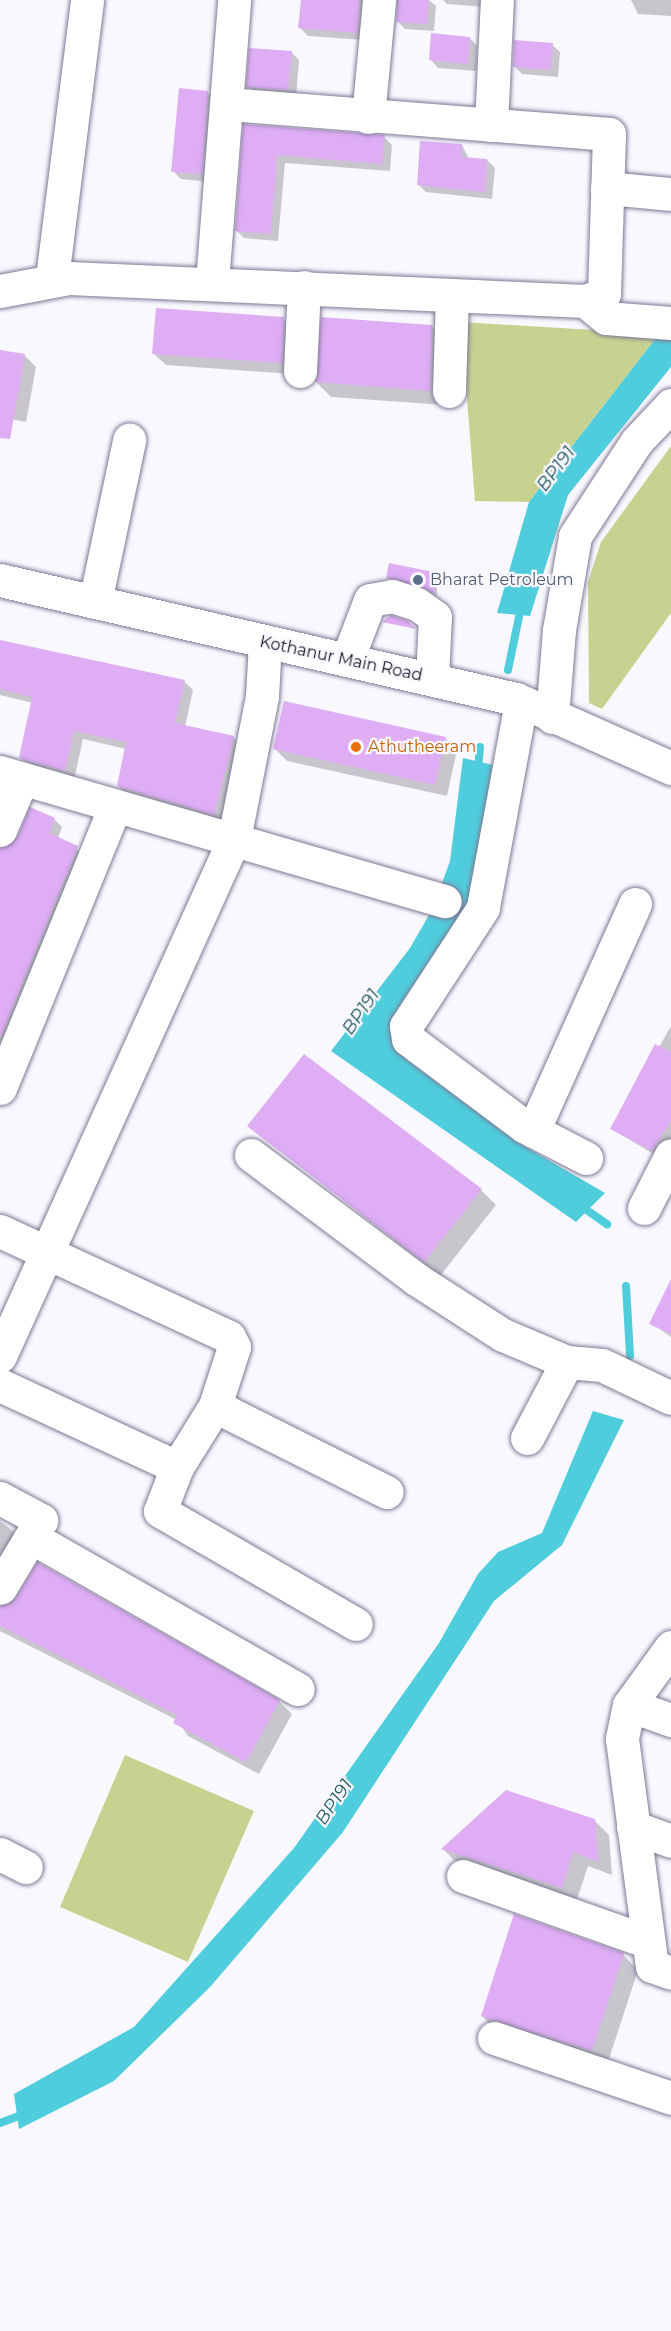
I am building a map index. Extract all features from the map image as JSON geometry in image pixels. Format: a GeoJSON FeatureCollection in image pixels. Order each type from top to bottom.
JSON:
{"type":"FeatureCollection","features":[{"type":"Feature","properties":{"kind":"street"},"geometry":{"type":"LineString","coordinates":[[52,278],[87,0]]}},
{"type":"Feature","properties":{"kind":"street"},"geometry":{"type":"LineString","coordinates":[[212,282],[234,0]]}},
{"type":"Feature","properties":{"kind":"street"},"geometry":{"type":"LineString","coordinates":[[368,117],[379,0]]}},
{"type":"Feature","properties":{"kind":"street"},"geometry":{"type":"LineString","coordinates":[[491,125],[497,0]]}},
{"type":"Feature","properties":{"kind":"street"},"geometry":{"type":"LineString","coordinates":[[0,291],[52,278],[212,282],[585,301],[604,294],[609,134],[368,117],[227,104]]}},
{"type":"Feature","properties":{"kind":"street"},"geometry":{"type":"LineString","coordinates":[[607,188],[671,194]]}},
{"type":"Feature","properties":{"kind":"street"},"geometry":{"type":"LineString","coordinates":[[300,371],[304,287]]}},
{"type":"Feature","properties":{"kind":"street"},"geometry":{"type":"LineString","coordinates":[[449,391],[452,295]]}},
{"type":"Feature","properties":{"kind":"street"},"geometry":{"type":"LineString","coordinates":[[585,301],[606,318],[670,322]]}},
{"type":"Feature","properties":{"kind":"street"},"geometry":{"type":"LineString","coordinates":[[552,717],[559,630],[575,536],[637,441],[671,405]]}},
{"type":"Feature","properties":{"kind":"street"},"geometry":{"type":"LineString","coordinates":[[95,602],[129,440]]}},
{"type":"Feature","properties":{"kind":"street","name":"Kothanur Main Road"},"geometry":{"type":"LineString","coordinates":[[0,580],[432,679],[521,702],[671,768]]}},
{"type":"Feature","properties":{"kind":"street"},"geometry":{"type":"LineString","coordinates":[[347,660],[370,600],[392,596],[417,604],[435,617],[432,679]]}},
{"type":"Feature","properties":{"kind":"street"},"geometry":{"type":"LineString","coordinates":[[0,1356],[234,839],[262,696],[265,642]]}},
{"type":"Feature","properties":{"kind":"street"},"geometry":{"type":"LineString","coordinates":[[521,702],[483,908],[406,1026],[408,1039],[533,1131],[586,1158]]}},
{"type":"Feature","properties":{"kind":"street"},"geometry":{"type":"LineString","coordinates":[[0,830],[11,776],[114,808],[234,839],[446,901]]}},
{"type":"Feature","properties":{"kind":"street"},"geometry":{"type":"LineString","coordinates":[[0,1088],[114,808]]}},
{"type":"Feature","properties":{"kind":"street"},"geometry":{"type":"LineString","coordinates":[[533,1131],[635,904]]}},
{"type":"Feature","properties":{"kind":"street"},"geometry":{"type":"LineString","coordinates":[[251,1155],[416,1279],[503,1335],[567,1362],[602,1365],[671,1398]]}},
{"type":"Feature","properties":{"kind":"street"},"geometry":{"type":"LineString","coordinates":[[644,1208],[671,1155]]}},
{"type":"Feature","properties":{"kind":"street"},"geometry":{"type":"LineString","coordinates":[[0,1231],[48,1248],[229,1337],[234,1347],[215,1406],[177,1467],[160,1503],[168,1519],[356,1624]]}},
{"type":"Feature","properties":{"kind":"street"},"geometry":{"type":"LineString","coordinates":[[527,1438],[567,1362]]}},
{"type":"Feature","properties":{"kind":"street"},"geometry":{"type":"LineString","coordinates":[[0,1385],[177,1467]]}},
{"type":"Feature","properties":{"kind":"street"},"geometry":{"type":"LineString","coordinates":[[215,1406],[387,1492]]}},
{"type":"Feature","properties":{"kind":"street"},"geometry":{"type":"LineString","coordinates":[[0,1498],[40,1520],[0,1588]]}},
{"type":"Feature","properties":{"kind":"street"},"geometry":{"type":"LineString","coordinates":[[31,1537],[298,1689]]}},
{"type":"Feature","properties":{"kind":"street"},"geometry":{"type":"LineString","coordinates":[[671,1647],[629,1705],[621,1739],[652,1966],[671,1973]]}},
{"type":"Feature","properties":{"kind":"street"},"geometry":{"type":"LineString","coordinates":[[629,1705],[671,1720]]}},
{"type":"Feature","properties":{"kind":"street"},"geometry":{"type":"LineString","coordinates":[[633,1827],[671,1841]]}},
{"type":"Feature","properties":{"kind":"street"},"geometry":{"type":"LineString","coordinates":[[463,1876],[648,1942]]}},
{"type":"Feature","properties":{"kind":"street"},"geometry":{"type":"LineString","coordinates":[[494,2038],[671,2098]]}},
{"type":"Feature","properties":{"kind":"green space"},"geometry":{"type":"Polygon","coordinates":[[[461,322],[659,334],[529,502],[475,501],[461,322]]]}},
{"type":"Feature","properties":{"kind":"green space"},"geometry":{"type":"Polygon","coordinates":[[[671,446],[671,613],[602,709],[589,703],[588,582],[601,542],[671,446]]]}},
{"type":"Feature","properties":{"kind":"green space"},"geometry":{"type":"Polygon","coordinates":[[[125,1755],[254,1811],[188,1962],[60,1907],[125,1755]]]}},
{"type":"Feature","properties":{"kind":"water"},"geometry":{"type":"Polygon","coordinates":[[[671,325],[671,367],[568,495],[530,616],[497,613],[529,502],[659,334],[671,325]]]}},
{"type":"Feature","properties":{"kind":"water"},"geometry":{"type":"Polygon","coordinates":[[[463,758],[493,765],[473,897],[392,1031],[407,1060],[519,1143],[605,1193],[576,1222],[331,1051],[410,948],[433,908],[450,861],[463,758]]]}},
{"type":"Feature","properties":{"kind":"water"},"geometry":{"type":"Polygon","coordinates":[[[593,1411],[624,1420],[562,1545],[494,1601],[343,1832],[210,1987],[114,2081],[19,2129],[14,2094],[134,2027],[294,1848],[439,1643],[478,1574],[498,1552],[542,1533],[593,1411]]]}},
{"type":"Feature","properties":{"kind":"building"},"geometry":{"type":"Polygon","coordinates":[[[301,0],[360,0],[357,33],[298,28],[301,0]]]}},
{"type":"Feature","properties":{"kind":"building"},"geometry":{"type":"Polygon","coordinates":[[[397,0],[428,0],[427,24],[396,22],[397,0]]]}},
{"type":"Feature","properties":{"kind":"building"},"geometry":{"type":"Polygon","coordinates":[[[431,33],[470,37],[468,64],[429,60],[431,33]]]}},
{"type":"Feature","properties":{"kind":"building"},"geometry":{"type":"Polygon","coordinates":[[[514,40],[553,43],[551,70],[513,67],[514,40]]]}},
{"type":"Feature","properties":{"kind":"building"},"geometry":{"type":"Polygon","coordinates":[[[249,48],[292,51],[288,90],[246,87],[249,48]]]}},
{"type":"Feature","properties":{"kind":"building"},"geometry":{"type":"Polygon","coordinates":[[[179,88],[208,91],[202,174],[171,172],[179,88]]]}},
{"type":"Feature","properties":{"kind":"building"},"geometry":{"type":"Polygon","coordinates":[[[243,124],[385,135],[382,164],[277,155],[271,234],[235,231],[243,124]]]}},
{"type":"Feature","properties":{"kind":"building"},"geometry":{"type":"Polygon","coordinates":[[[420,141],[462,144],[461,157],[487,159],[485,192],[417,185],[420,141]]]}},
{"type":"Feature","properties":{"kind":"building"},"geometry":{"type":"Polygon","coordinates":[[[156,308],[284,317],[282,363],[152,354],[156,308]]]}},
{"type":"Feature","properties":{"kind":"building"},"geometry":{"type":"Polygon","coordinates":[[[321,317],[432,325],[430,391],[315,382],[321,317]]]}},
{"type":"Feature","properties":{"kind":"building"},"geometry":{"type":"Polygon","coordinates":[[[0,350],[25,354],[10,439],[0,438],[0,350]]]}},
{"type":"Feature","properties":{"kind":"building"},"geometry":{"type":"Polygon","coordinates":[[[389,563],[438,573],[434,593],[386,578],[389,563]]]}},
{"type":"Feature","properties":{"kind":"building"},"geometry":{"type":"Polygon","coordinates":[[[391,615],[408,621],[416,629],[382,622],[391,615]]]}},
{"type":"Feature","properties":{"kind":"building"},"geometry":{"type":"Polygon","coordinates":[[[0,640],[185,680],[175,723],[234,736],[214,815],[117,786],[126,742],[74,731],[65,771],[19,758],[32,697],[0,689],[0,640]]]}},
{"type":"Feature","properties":{"kind":"building"},"geometry":{"type":"Polygon","coordinates":[[[284,701],[446,737],[435,785],[273,749],[284,701]]]}},
{"type":"Feature","properties":{"kind":"building"},"geometry":{"type":"Polygon","coordinates":[[[30,807],[55,818],[49,833],[78,846],[0,1038],[0,848],[17,838],[30,807]]]}},
{"type":"Feature","properties":{"kind":"building"},"geometry":{"type":"Polygon","coordinates":[[[655,1044],[671,1052],[671,1121],[652,1151],[610,1129],[655,1044]]]}},
{"type":"Feature","properties":{"kind":"building"},"geometry":{"type":"Polygon","coordinates":[[[304,1054],[482,1189],[424,1262],[247,1126],[304,1054]]]}},
{"type":"Feature","properties":{"kind":"building"},"geometry":{"type":"Polygon","coordinates":[[[671,1279],[671,1334],[649,1324],[671,1279]]]}},
{"type":"Feature","properties":{"kind":"building"},"geometry":{"type":"Polygon","coordinates":[[[37,1562],[280,1700],[246,1762],[173,1723],[177,1715],[0,1626],[0,1607],[16,1598],[37,1562]]]}},
{"type":"Feature","properties":{"kind":"building"},"geometry":{"type":"Polygon","coordinates":[[[506,1790],[595,1819],[598,1862],[573,1852],[562,1888],[441,1849],[506,1790]]]}},
{"type":"Feature","properties":{"kind":"building"},"geometry":{"type":"Polygon","coordinates":[[[514,1914],[624,1953],[592,2051],[481,2016],[514,1914]]]}},
{"type":"Feature","properties":{"kind":"waterway","name":"BP191"},"geometry":{"type":"LineString","coordinates":[[508,670],[521,607]]}},
{"type":"Feature","properties":{"kind":"waterway","name":"BP191"},"geometry":{"type":"LineString","coordinates":[[478,770],[480,747]]}},
{"type":"Feature","properties":{"kind":"waterway","name":"BP191"},"geometry":{"type":"LineString","coordinates":[[581,1206],[607,1224]]}},
{"type":"Feature","properties":{"kind":"waterway","name":"BP191"},"geometry":{"type":"LineString","coordinates":[[626,1286],[630,1356]]}},
{"type":"Feature","properties":{"kind":"waterway","name":"BP191"},"geometry":{"type":"LineString","coordinates":[[0,2123],[27,2113]]}},
{"type":"Feature","properties":{"kind":"place","name":"Bharat Petroleum"},"geometry":{"type":"Point","coordinates":[418,580]}},
{"type":"Feature","properties":{"kind":"place","name":"Athutheeram"},"geometry":{"type":"Point","coordinates":[356,747]}}]}
